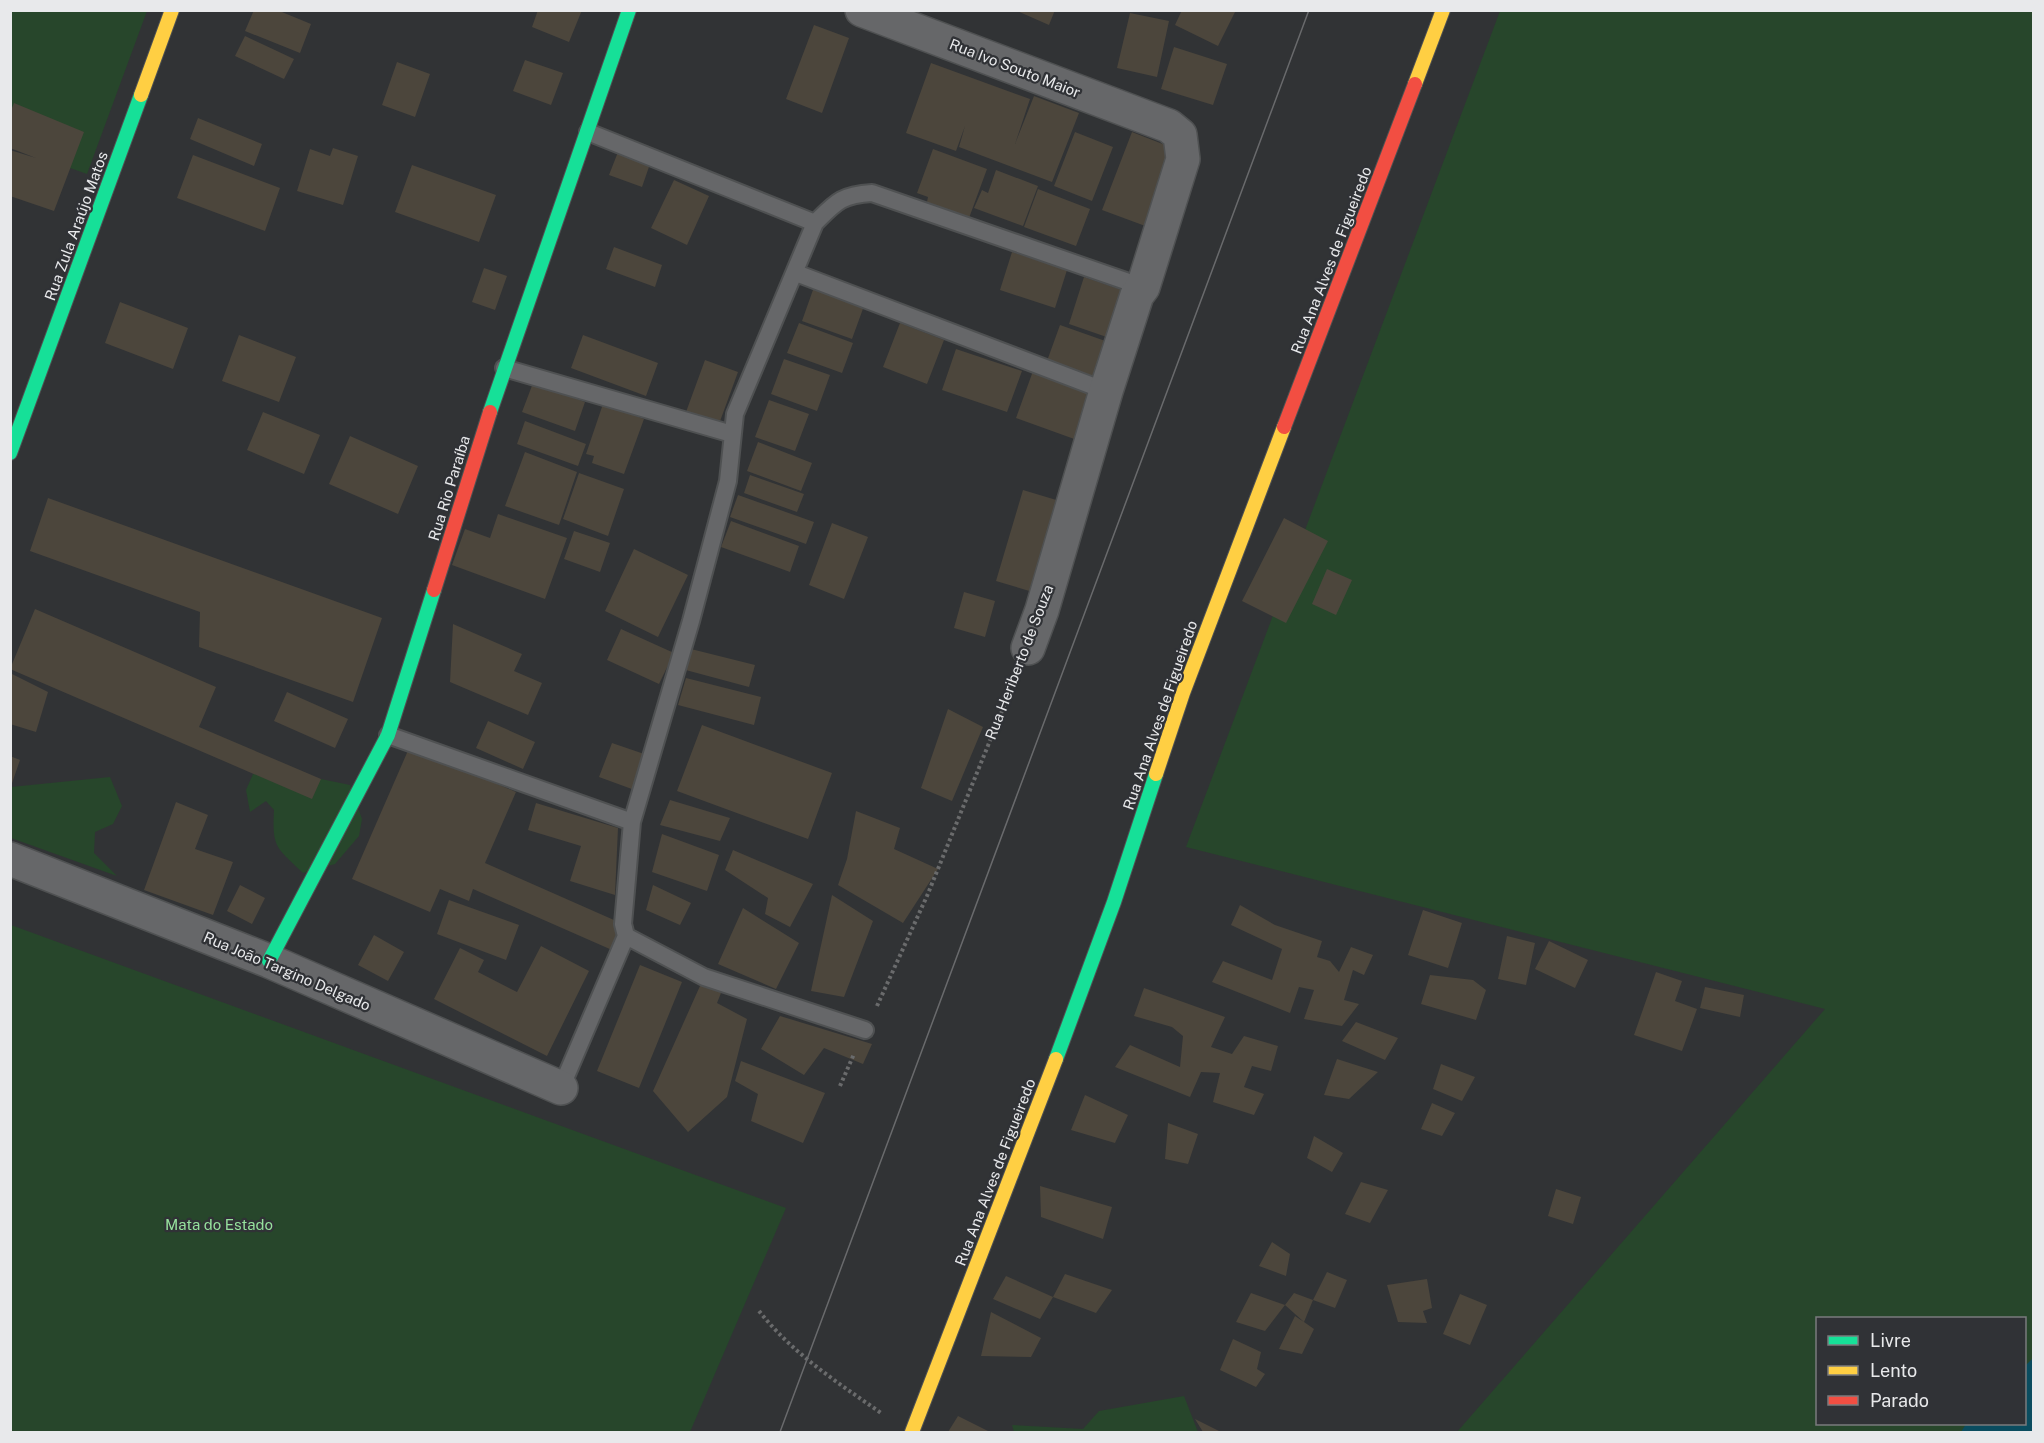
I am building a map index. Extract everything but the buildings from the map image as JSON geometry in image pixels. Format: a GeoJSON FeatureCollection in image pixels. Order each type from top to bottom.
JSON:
{"type":"FeatureCollection","features":[{"type":"Feature","properties":{"kind":"street","name":"Rua Zula Araújo Matos"},"geometry":{"type":"LineString","coordinates":[[10,453],[172,10]]}},
{"type":"Feature","properties":{"kind":"street","name":"Rua Rio Paraíba"},"geometry":{"type":"LineString","coordinates":[[268,962],[388,735],[504,368],[629,10]]}},
{"type":"Feature","properties":{"kind":"street","name":"Rua Ivo Souto Maior"},"geometry":{"type":"LineString","coordinates":[[862,10],[1169,126]]}},
{"type":"Feature","properties":{"kind":"street","name":"Rua Ana Alves de Figueiredo"},"geometry":{"type":"LineString","coordinates":[[912,1432],[985,1248],[1114,902],[1183,693],[1443,10]]}},
{"type":"Feature","properties":{"kind":"street","name":"Rua Heriberto de Souza"},"geometry":{"type":"LineString","coordinates":[[1028,648],[1055,568],[1106,391],[1137,296],[1143,287],[1183,159],[1180,135],[1169,126]]}},
{"type":"Feature","properties":{"kind":"street","name":"Rua João Targino Delgado"},"geometry":{"type":"LineString","coordinates":[[10,859],[268,962],[561,1088]]}},
{"type":"Feature","properties":{"kind":"lane"},"geometry":{"type":"LineString","coordinates":[[588,132],[815,223]]}},
{"type":"Feature","properties":{"kind":"lane"},"geometry":{"type":"LineString","coordinates":[[561,1088],[626,936],[623,924],[632,822],[691,621],[728,481],[732,434],[745,386],[796,273],[815,223],[838,200],[851,194],[872,193],[1143,287]]}},
{"type":"Feature","properties":{"kind":"lane"},"geometry":{"type":"LineString","coordinates":[[796,273],[1106,391]]}},
{"type":"Feature","properties":{"kind":"lane"},"geometry":{"type":"LineString","coordinates":[[504,368],[732,434]]}},
{"type":"Feature","properties":{"kind":"lane"},"geometry":{"type":"LineString","coordinates":[[388,735],[632,822]]}},
{"type":"Feature","properties":{"kind":"lane"},"geometry":{"type":"LineString","coordinates":[[626,936],[704,977],[865,1030]]}},
{"type":"Feature","properties":{"kind":"path","name":"Rua Heriberto de Souza"},"geometry":{"type":"LineString","coordinates":[[840,1086],[927,896],[1028,648]]}},
{"type":"Feature","properties":{"kind":"path"},"geometry":{"type":"LineString","coordinates":[[759,1311],[775,1331],[808,1362],[890,1420]]}},
{"type":"Feature","properties":{"kind":"green space"},"geometry":{"type":"Polygon","coordinates":[[[10,11],[147,11],[87,174],[11,147],[10,11]]]}},
{"type":"Feature","properties":{"kind":"green space"},"geometry":{"type":"Polygon","coordinates":[[[1500,11],[2033,11],[2033,1432],[1457,1432],[1825,1009],[1186,847],[1500,11]]]}},
{"type":"Feature","properties":{"kind":"green space"},"geometry":{"type":"Polygon","coordinates":[[[253,774],[321,779],[350,785],[362,819],[359,836],[335,864],[303,873],[281,852],[275,840],[274,810],[266,801],[250,812],[246,790],[253,774]]]}},
{"type":"Feature","properties":{"kind":"green space"},"geometry":{"type":"Polygon","coordinates":[[[110,777],[122,806],[113,824],[95,832],[94,853],[117,876],[11,838],[11,787],[110,777]]]}},
{"type":"Feature","properties":{"kind":"green space","name":"Mata do Estado"},"geometry":{"type":"Polygon","coordinates":[[[11,925],[786,1208],[690,1432],[11,1432],[11,925]]]}},
{"type":"Feature","properties":{"kind":"green space"},"geometry":{"type":"Polygon","coordinates":[[[1184,1396],[1198,1432],[1014,1432],[1012,1425],[1083,1429],[1099,1411],[1184,1396]]]}},
{"type":"Feature","properties":{"kind":"water"},"geometry":{"type":"Polygon","coordinates":[[[2033,1358],[2033,1432],[1961,1432],[1965,1425],[2026,1425],[2026,1365],[2033,1358]]]}},
{"type":"Feature","properties":{"kind":"tram line"},"geometry":{"type":"LineString","coordinates":[[780,1432],[1309,10]]}},
{"type":"Feature","properties":{"kind":"traffic: fast"},"geometry":{"type":"LineString","coordinates":[[490,412],[629,10]]}},
{"type":"Feature","properties":{"kind":"traffic: fast"},"geometry":{"type":"LineString","coordinates":[[10,453],[141,95]]}},
{"type":"Feature","properties":{"kind":"traffic: fast"},"geometry":{"type":"LineString","coordinates":[[269,961],[388,735],[434,590]]}},
{"type":"Feature","properties":{"kind":"traffic: fast"},"geometry":{"type":"LineString","coordinates":[[1056,1059],[1114,902],[1156,774]]}},
{"type":"Feature","properties":{"kind":"traffic: slow"},"geometry":{"type":"LineString","coordinates":[[141,95],[172,10]]}},
{"type":"Feature","properties":{"kind":"traffic: slow"},"geometry":{"type":"LineString","coordinates":[[1415,84],[1443,10]]}},
{"type":"Feature","properties":{"kind":"traffic: slow"},"geometry":{"type":"LineString","coordinates":[[1156,774],[1183,693],[1284,427]]}},
{"type":"Feature","properties":{"kind":"traffic: slow"},"geometry":{"type":"LineString","coordinates":[[912,1432],[1056,1059]]}},
{"type":"Feature","properties":{"kind":"traffic: jam"},"geometry":{"type":"LineString","coordinates":[[1284,427],[1415,84]]}},
{"type":"Feature","properties":{"kind":"traffic: jam"},"geometry":{"type":"LineString","coordinates":[[434,590],[490,412]]}}]}
